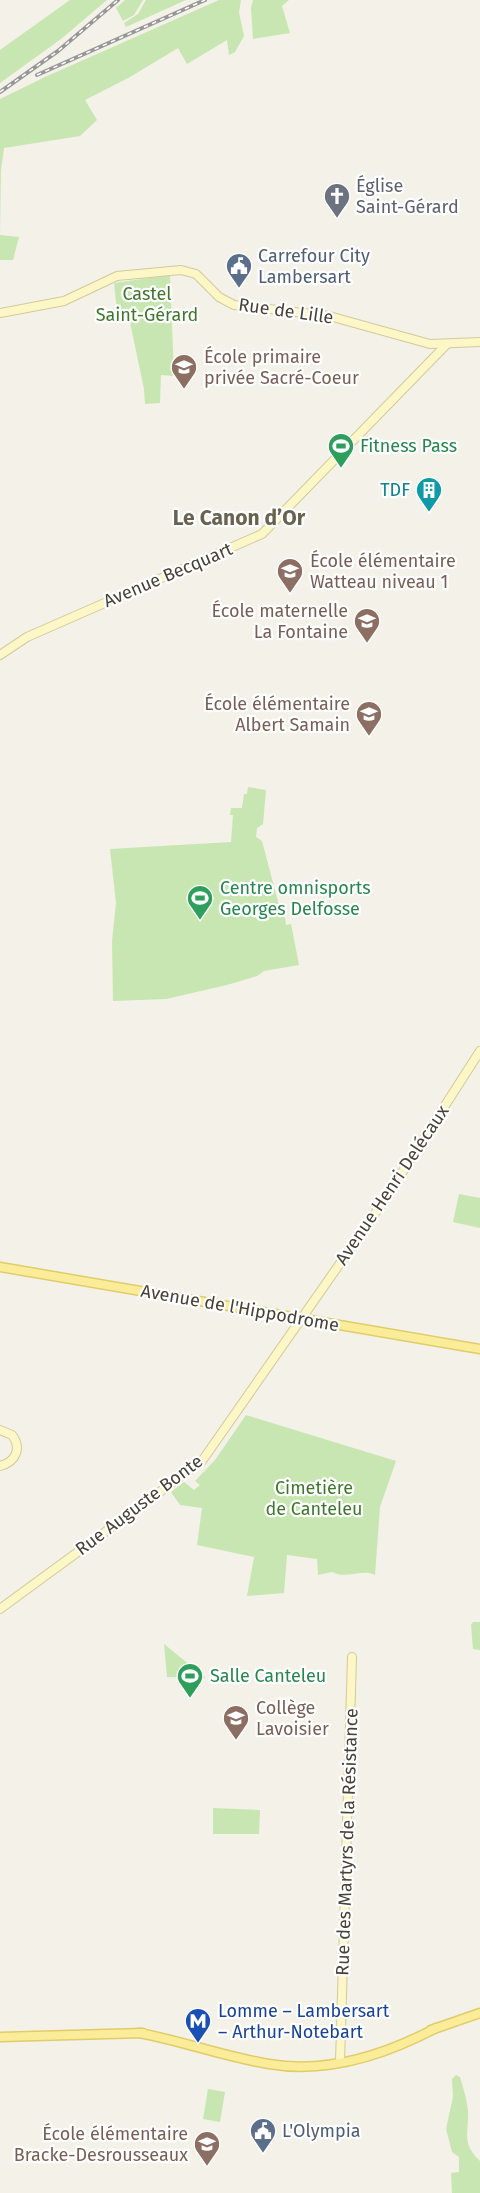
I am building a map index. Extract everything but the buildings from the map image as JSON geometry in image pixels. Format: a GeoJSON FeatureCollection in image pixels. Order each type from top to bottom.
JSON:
{"type":"FeatureCollection","features":[{"type":"Feature","properties":{"kind":"main road","name":"Avenue de l'Hippodrome"},"geometry":{"type":"LineString","coordinates":[[0,1268],[480,1354]]}},
{"type":"Feature","properties":{"kind":"main road","name":"Avenue de l'Hippodrome"},"geometry":{"type":"LineString","coordinates":[[0,1273],[480,1349]]}},
{"type":"Feature","properties":{"kind":"main road"},"geometry":{"type":"LineString","coordinates":[[0,2037],[172,2034],[289,2066],[307,2067],[340,2062],[480,2013]]}},
{"type":"Feature","properties":{"kind":"street","name":"Rue de Lille"},"geometry":{"type":"LineString","coordinates":[[0,313],[64,301],[117,276],[181,270],[196,274],[219,297],[234,305],[321,314],[430,344],[480,342]]}},
{"type":"Feature","properties":{"kind":"street","name":"Avenue Becquart"},"geometry":{"type":"LineString","coordinates":[[0,655],[27,637],[262,534],[446,345]]}},
{"type":"Feature","properties":{"kind":"street","name":"Avenue Henri Delécaux"},"geometry":{"type":"LineString","coordinates":[[300,1321],[424,1140],[480,1051]]}},
{"type":"Feature","properties":{"kind":"street","name":"Rue Auguste Bonte"},"geometry":{"type":"LineString","coordinates":[[0,1609],[200,1464],[300,1321]]}},
{"type":"Feature","properties":{"kind":"street"},"geometry":{"type":"LineString","coordinates":[[0,1430],[12,1435],[17,1449],[12,1461],[0,1466]]}},
{"type":"Feature","properties":{"kind":"street","name":"Rue des Martyrs de la Résistance"},"geometry":{"type":"LineString","coordinates":[[340,2062],[352,1657]]}},
{"type":"Feature","properties":{"kind":"green space"},"geometry":{"type":"Polygon","coordinates":[[[70,0],[107,0],[61,39],[0,83],[0,50],[70,0]]]}},
{"type":"Feature","properties":{"kind":"green space"},"geometry":{"type":"Polygon","coordinates":[[[125,0],[143,0],[134,15],[123,21],[116,8],[125,0]]]}},
{"type":"Feature","properties":{"kind":"green space"},"geometry":{"type":"Polygon","coordinates":[[[146,0],[186,0],[126,27],[124,23],[138,14],[146,0]]]}},
{"type":"Feature","properties":{"kind":"green space"},"geometry":{"type":"Polygon","coordinates":[[[219,0],[241,0],[239,12],[244,36],[235,52],[229,55],[227,40],[187,64],[178,48],[130,77],[85,100],[97,120],[80,136],[4,148],[1,170],[0,235],[0,99],[219,0]]]}},
{"type":"Feature","properties":{"kind":"green space"},"geometry":{"type":"Polygon","coordinates":[[[253,0],[289,0],[282,6],[290,33],[253,39],[251,8],[253,0]]]}},
{"type":"Feature","properties":{"kind":"green space"},"geometry":{"type":"Polygon","coordinates":[[[0,235],[19,237],[13,260],[0,260],[0,235]]]}},
{"type":"Feature","properties":{"kind":"green space","name":"Castel Saint-Gérard"},"geometry":{"type":"Polygon","coordinates":[[[170,275],[174,376],[161,375],[160,403],[145,404],[130,322],[118,321],[114,283],[170,275]]]}},
{"type":"Feature","properties":{"kind":"green space","name":"Centre omnisports Georges Delfosse"},"geometry":{"type":"Polygon","coordinates":[[[248,787],[266,790],[263,824],[257,828],[256,837],[262,841],[282,917],[285,917],[286,925],[291,924],[299,965],[264,971],[257,976],[227,985],[166,999],[113,1001],[112,941],[116,903],[110,849],[231,842],[233,815],[230,815],[231,808],[242,808],[244,794],[247,794],[248,787]]]}},
{"type":"Feature","properties":{"kind":"green space"},"geometry":{"type":"Polygon","coordinates":[[[459,1194],[480,1198],[480,1228],[453,1222],[459,1194]]]}},
{"type":"Feature","properties":{"kind":"green space","name":"Cimetière de Canteleu"},"geometry":{"type":"Polygon","coordinates":[[[246,1415],[396,1461],[380,1507],[375,1575],[365,1573],[343,1575],[332,1572],[318,1575],[317,1559],[287,1555],[284,1593],[247,1596],[254,1557],[197,1545],[202,1508],[180,1505],[171,1492],[184,1482],[194,1490],[200,1485],[195,1481],[215,1460],[246,1415]]]}},
{"type":"Feature","properties":{"kind":"green space"},"geometry":{"type":"Polygon","coordinates":[[[473,1622],[480,1622],[480,1650],[473,1649],[471,1625],[473,1622]]]}},
{"type":"Feature","properties":{"kind":"green space"},"geometry":{"type":"Polygon","coordinates":[[[164,1644],[206,1678],[167,1677],[164,1644]]]}},
{"type":"Feature","properties":{"kind":"green space"},"geometry":{"type":"Polygon","coordinates":[[[213,1808],[260,1810],[259,1834],[213,1834],[213,1808]]]}},
{"type":"Feature","properties":{"kind":"green space"},"geometry":{"type":"Polygon","coordinates":[[[456,2075],[460,2077],[467,2102],[468,2143],[480,2161],[480,2193],[452,2193],[451,2173],[459,2172],[459,2157],[452,2152],[446,2129],[453,2097],[452,2079],[456,2075]]]}},
{"type":"Feature","properties":{"kind":"green space"},"geometry":{"type":"Polygon","coordinates":[[[208,2089],[225,2092],[220,2122],[203,2119],[208,2089]]]}},
{"type":"Feature","properties":{"kind":"railway"},"geometry":{"type":"LineString","coordinates":[[0,92],[58,51],[118,0]]}},
{"type":"Feature","properties":{"kind":"railway"},"geometry":{"type":"LineString","coordinates":[[37,75],[205,0]]}},
{"type":"Feature","properties":{"kind":"place","name":"Église Saint-Gérard"},"geometry":{"type":"Point","coordinates":[337,219]}},
{"type":"Feature","properties":{"kind":"place","name":"Carrefour City Lambersart"},"geometry":{"type":"Point","coordinates":[239,289]}},
{"type":"Feature","properties":{"kind":"place","name":"École primaire privée Sacré-Coeur"},"geometry":{"type":"Point","coordinates":[184,390]}},
{"type":"Feature","properties":{"kind":"place","name":"Fitness Pass"},"geometry":{"type":"Point","coordinates":[341,469]}},
{"type":"Feature","properties":{"kind":"place","name":"TDF"},"geometry":{"type":"Point","coordinates":[429,513]}},
{"type":"Feature","properties":{"kind":"place","name":"École élémentaire Watteau niveau 1"},"geometry":{"type":"Point","coordinates":[290,594]}},
{"type":"Feature","properties":{"kind":"place","name":"École maternelle La Fontaine"},"geometry":{"type":"Point","coordinates":[367,644]}},
{"type":"Feature","properties":{"kind":"place","name":"École élémentaire Albert Samain"},"geometry":{"type":"Point","coordinates":[369,737]}},
{"type":"Feature","properties":{"kind":"place","name":"Centre omnisports Georges Delfosse"},"geometry":{"type":"Point","coordinates":[200,921]}},
{"type":"Feature","properties":{"kind":"place","name":"Salle Canteleu"},"geometry":{"type":"Point","coordinates":[190,1699]}},
{"type":"Feature","properties":{"kind":"place","name":"Collège Lavoisier"},"geometry":{"type":"Point","coordinates":[236,1741]}},
{"type":"Feature","properties":{"kind":"place","name":"Lomme – Lambersart – Arthur-Notebart"},"geometry":{"type":"Point","coordinates":[198,2044]}},
{"type":"Feature","properties":{"kind":"place","name":"L'Olympia"},"geometry":{"type":"Point","coordinates":[263,2154]}},
{"type":"Feature","properties":{"kind":"place","name":"École élémentaire Bracke-Desrousseaux"},"geometry":{"type":"Point","coordinates":[207,2167]}},
{"type":"Feature","properties":{"kind":"district","name":"Le Canon d’Or"},"geometry":{"type":"Point","coordinates":[239,518]}}]}
